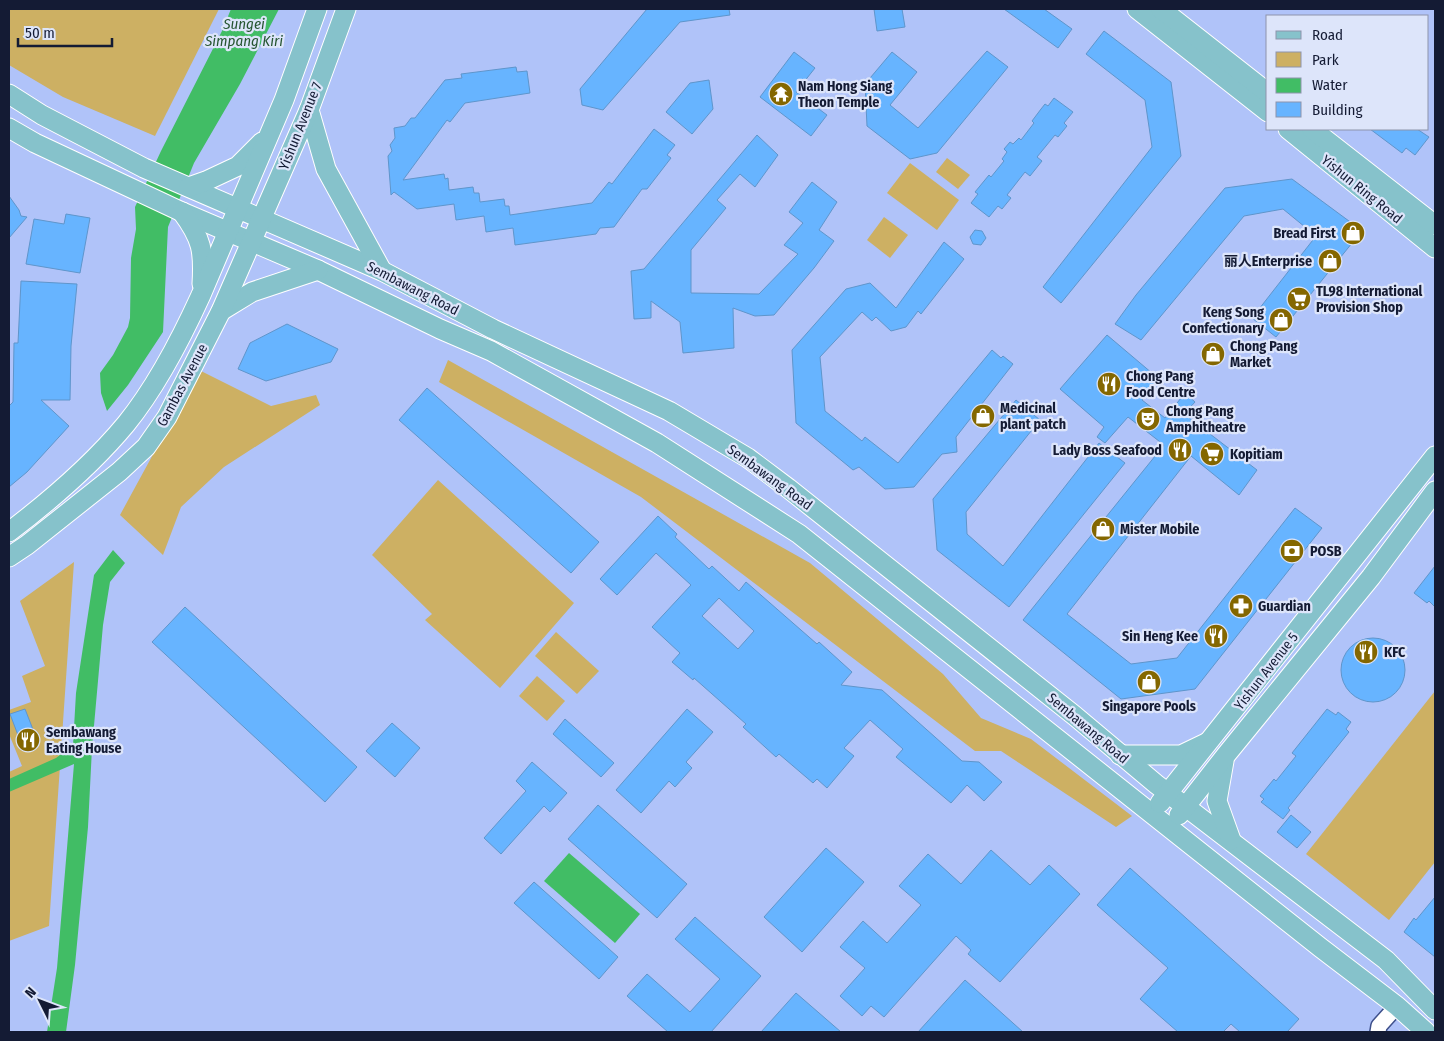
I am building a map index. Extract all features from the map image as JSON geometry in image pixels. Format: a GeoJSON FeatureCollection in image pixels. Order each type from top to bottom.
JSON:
{"type":"FeatureCollection","features":[{"type":"Feature","properties":{"kind":"main road","name":"Yishun Avenue 7"},"geometry":{"type":"LineString","coordinates":[[238,208],[284,100],[316,9]]}},
{"type":"Feature","properties":{"kind":"main road","name":"Yishun Avenue 7"},"geometry":{"type":"LineString","coordinates":[[251,242],[309,110],[346,9]]}},
{"type":"Feature","properties":{"kind":"main road"},"geometry":{"type":"LineString","coordinates":[[1137,9],[1266,110]]}},
{"type":"Feature","properties":{"kind":"main road"},"geometry":{"type":"LineString","coordinates":[[1161,9],[1266,91]]}},
{"type":"Feature","properties":{"kind":"main road","name":"Sembawang Road"},"geometry":{"type":"LineString","coordinates":[[9,94],[42,115],[144,168],[382,271],[493,329],[669,410],[748,458],[1068,710],[1168,794],[1386,960],[1435,1010]]}},
{"type":"Feature","properties":{"kind":"main road"},"geometry":{"type":"LineString","coordinates":[[309,110],[326,169],[382,271]]}},
{"type":"Feature","properties":{"kind":"main road","name":"Sembawang Road"},"geometry":{"type":"LineString","coordinates":[[9,128],[35,144],[180,212],[318,270],[440,329],[491,351],[657,443],[799,534],[1396,1006],[1426,1032]]}},
{"type":"Feature","properties":{"kind":"main road","name":"Yishun Ring Road"},"geometry":{"type":"LineString","coordinates":[[1289,130],[1435,248]]}},
{"type":"Feature","properties":{"kind":"main road","name":"Yishun Ring Road"},"geometry":{"type":"LineString","coordinates":[[1313,130],[1435,225]]}},
{"type":"Feature","properties":{"kind":"main road"},"geometry":{"type":"LineString","coordinates":[[189,187],[238,166],[270,134]]}},
{"type":"Feature","properties":{"kind":"main road","name":"Gambas Avenue"},"geometry":{"type":"LineString","coordinates":[[9,532],[57,495],[127,423],[153,385],[189,322],[238,208]]}},
{"type":"Feature","properties":{"kind":"main road"},"geometry":{"type":"LineString","coordinates":[[180,212],[194,229],[200,245],[203,260],[201,295]]}},
{"type":"Feature","properties":{"kind":"main road","name":"Gambas Avenue"},"geometry":{"type":"LineString","coordinates":[[9,557],[95,492],[146,447],[167,417],[221,311],[251,242]]}},
{"type":"Feature","properties":{"kind":"main road"},"geometry":{"type":"LineString","coordinates":[[221,311],[252,292],[318,270]]}},
{"type":"Feature","properties":{"kind":"main road","name":"Yishun Avenue 5"},"geometry":{"type":"LineString","coordinates":[[1151,814],[1211,741],[1435,456]]}},
{"type":"Feature","properties":{"kind":"main road","name":"Yishun Avenue 5"},"geometry":{"type":"LineString","coordinates":[[1169,828],[1371,577],[1435,491]]}},
{"type":"Feature","properties":{"kind":"main road"},"geometry":{"type":"LineString","coordinates":[[1120,755],[1181,755],[1211,741]]}},
{"type":"Feature","properties":{"kind":"main road"},"geometry":{"type":"LineString","coordinates":[[1226,755],[1217,801],[1230,840]]}},
{"type":"Feature","properties":{"kind":"street"},"geometry":{"type":"LineString","coordinates":[[1376,1031],[1396,1006]]}},
{"type":"Feature","properties":{"kind":"green space"},"geometry":{"type":"Polygon","coordinates":[[[9,9],[219,9],[155,136],[63,97],[9,65],[9,9]]]}},
{"type":"Feature","properties":{"kind":"green space"},"geometry":{"type":"Polygon","coordinates":[[[947,158],[970,175],[958,189],[936,172],[947,158]]]}},
{"type":"Feature","properties":{"kind":"green space"},"geometry":{"type":"Polygon","coordinates":[[[910,163],[959,200],[937,230],[887,193],[910,163]]]}},
{"type":"Feature","properties":{"kind":"green space"},"geometry":{"type":"Polygon","coordinates":[[[884,217],[908,235],[890,258],[867,240],[884,217]]]}},
{"type":"Feature","properties":{"kind":"green space"},"geometry":{"type":"Polygon","coordinates":[[[448,360],[810,563],[943,674],[981,718],[1031,739],[1132,816],[1116,827],[1001,751],[975,751],[641,497],[439,382],[448,360]]]}},
{"type":"Feature","properties":{"kind":"green space"},"geometry":{"type":"Polygon","coordinates":[[[199,370],[271,406],[316,395],[320,405],[224,467],[181,507],[163,555],[120,515],[199,370]]]}},
{"type":"Feature","properties":{"kind":"green space"},"geometry":{"type":"Polygon","coordinates":[[[438,480],[574,603],[500,688],[425,620],[432,614],[372,555],[438,480]]]}},
{"type":"Feature","properties":{"kind":"green space"},"geometry":{"type":"Polygon","coordinates":[[[74,562],[49,926],[9,941],[9,772],[22,766],[9,734],[9,710],[31,702],[22,676],[45,666],[20,601],[74,562]]]}},
{"type":"Feature","properties":{"kind":"green space"},"geometry":{"type":"Polygon","coordinates":[[[556,632],[599,671],[577,694],[535,656],[556,632]]]}},
{"type":"Feature","properties":{"kind":"green space"},"geometry":{"type":"Polygon","coordinates":[[[537,676],[565,701],[547,721],[519,696],[537,676]]]}},
{"type":"Feature","properties":{"kind":"green space"},"geometry":{"type":"Polygon","coordinates":[[[1435,691],[1435,862],[1389,920],[1306,854],[1435,691]]]}},
{"type":"Feature","properties":{"kind":"water","name":"Sungei Simpang Kiri"},"geometry":{"type":"Polygon","coordinates":[[[231,9],[279,9],[240,84],[194,163],[168,227],[163,332],[128,385],[107,411],[101,393],[100,373],[113,355],[128,327],[130,318],[131,258],[136,229],[135,207],[231,9]]]}},
{"type":"Feature","properties":{"kind":"water"},"geometry":{"type":"Polygon","coordinates":[[[113,550],[125,563],[110,582],[103,625],[92,748],[88,827],[75,965],[66,1032],[47,1032],[57,968],[74,764],[9,792],[9,779],[56,758],[73,745],[76,693],[94,575],[113,550]]]}},
{"type":"Feature","properties":{"kind":"water"},"geometry":{"type":"Polygon","coordinates":[[[569,853],[640,914],[615,943],[544,881],[569,853]]]}},
{"type":"Feature","properties":{"kind":"building"},"geometry":{"type":"Polygon","coordinates":[[[647,9],[729,9],[730,15],[680,22],[603,110],[582,105],[580,89],[647,9]]]}},
{"type":"Feature","properties":{"kind":"building"},"geometry":{"type":"Polygon","coordinates":[[[874,9],[902,9],[905,27],[877,31],[874,9]]]}},
{"type":"Feature","properties":{"kind":"building"},"geometry":{"type":"Polygon","coordinates":[[[1004,9],[1044,9],[1072,29],[1058,48],[1004,9]]]}},
{"type":"Feature","properties":{"kind":"building"},"geometry":{"type":"Polygon","coordinates":[[[1104,31],[1171,82],[1181,156],[1061,303],[1043,287],[1152,147],[1145,100],[1086,54],[1104,31]]]}},
{"type":"Feature","properties":{"kind":"building"},"geometry":{"type":"Polygon","coordinates":[[[987,51],[1008,67],[937,153],[910,159],[867,126],[865,84],[892,52],[917,72],[890,105],[918,128],[987,51]]]}},
{"type":"Feature","properties":{"kind":"building","name":"Nam Hong Siang Theon Temple"},"geometry":{"type":"Polygon","coordinates":[[[794,52],[815,68],[796,92],[827,115],[811,136],[760,97],[794,52]]]}},
{"type":"Feature","properties":{"kind":"building"},"geometry":{"type":"Polygon","coordinates":[[[516,67],[517,72],[527,71],[530,93],[465,103],[450,122],[447,120],[403,180],[444,174],[445,179],[448,178],[449,190],[473,187],[474,193],[479,193],[480,202],[504,199],[505,206],[509,206],[510,215],[592,203],[609,182],[612,184],[654,129],[675,145],[667,155],[671,158],[647,189],[642,189],[614,227],[600,228],[596,234],[515,245],[513,228],[486,232],[484,216],[456,220],[454,204],[417,209],[394,192],[391,195],[388,156],[392,151],[390,145],[395,138],[394,128],[405,126],[411,118],[415,118],[445,80],[462,78],[461,74],[516,67]]]}},
{"type":"Feature","properties":{"kind":"building"},"geometry":{"type":"Polygon","coordinates":[[[709,80],[713,109],[692,134],[666,112],[690,83],[709,80]]]}},
{"type":"Feature","properties":{"kind":"building"},"geometry":{"type":"Polygon","coordinates":[[[1054,98],[1073,112],[1064,123],[1067,126],[1058,137],[1055,135],[1037,157],[1042,161],[1030,176],[1025,172],[1007,195],[1011,198],[1002,209],[998,206],[989,217],[971,203],[978,194],[975,192],[1004,161],[1002,159],[1007,152],[1004,149],[1010,142],[1013,144],[1019,138],[1021,140],[1034,123],[1032,121],[1041,109],[1045,104],[1048,106],[1054,98]]]}},
{"type":"Feature","properties":{"kind":"building"},"geometry":{"type":"Polygon","coordinates":[[[1371,130],[1418,130],[1429,137],[1415,155],[1406,148],[1402,153],[1371,130]]]}},
{"type":"Feature","properties":{"kind":"building"},"geometry":{"type":"Polygon","coordinates":[[[757,135],[778,155],[755,187],[740,174],[717,200],[726,208],[691,250],[691,293],[759,294],[798,254],[784,245],[803,223],[789,212],[812,182],[837,202],[819,230],[834,241],[774,315],[755,316],[733,308],[734,348],[683,353],[680,322],[651,301],[651,318],[634,319],[631,271],[644,269],[757,135]]]}},
{"type":"Feature","properties":{"kind":"building"},"geometry":{"type":"Polygon","coordinates":[[[1292,179],[1361,232],[1276,337],[1252,318],[1316,236],[1283,209],[1244,216],[1141,340],[1115,324],[1136,295],[1225,188],[1292,179]]]}},
{"type":"Feature","properties":{"kind":"building"},"geometry":{"type":"Polygon","coordinates":[[[9,196],[21,216],[27,217],[9,238],[9,196]]]}},
{"type":"Feature","properties":{"kind":"building"},"geometry":{"type":"Polygon","coordinates":[[[66,214],[90,218],[80,273],[26,264],[34,219],[64,224],[66,214]]]}},
{"type":"Feature","properties":{"kind":"building"},"geometry":{"type":"Polygon","coordinates":[[[975,230],[982,231],[986,238],[981,245],[973,244],[970,237],[975,230]]]}},
{"type":"Feature","properties":{"kind":"building"},"geometry":{"type":"Polygon","coordinates":[[[944,242],[964,259],[921,314],[918,311],[906,327],[891,331],[876,317],[872,321],[862,312],[820,357],[825,411],[862,441],[865,437],[898,463],[992,350],[1001,358],[1003,356],[1013,364],[956,437],[957,452],[942,454],[914,487],[885,489],[859,467],[853,470],[796,423],[792,350],[846,289],[870,283],[896,308],[944,242]]]}},
{"type":"Feature","properties":{"kind":"building"},"geometry":{"type":"Polygon","coordinates":[[[21,281],[77,284],[71,346],[70,400],[41,400],[69,426],[27,472],[9,487],[9,406],[13,402],[14,343],[18,343],[21,281]]]}},
{"type":"Feature","properties":{"kind":"building"},"geometry":{"type":"Polygon","coordinates":[[[287,324],[338,349],[331,362],[266,381],[238,369],[250,343],[287,324]]]}},
{"type":"Feature","properties":{"kind":"building"},"geometry":{"type":"Polygon","coordinates":[[[1107,335],[1159,379],[1142,400],[1165,418],[1185,393],[1195,402],[1184,414],[1257,470],[1239,495],[1191,456],[1067,614],[1131,664],[1177,658],[1295,508],[1322,528],[1195,689],[1121,699],[1023,620],[1164,445],[1128,417],[1105,443],[1097,437],[1104,427],[1060,389],[1107,335]]]}},
{"type":"Feature","properties":{"kind":"building"},"geometry":{"type":"Polygon","coordinates":[[[427,388],[599,542],[571,573],[399,420],[427,388]]]}},
{"type":"Feature","properties":{"kind":"building"},"geometry":{"type":"Polygon","coordinates":[[[1016,400],[1040,420],[966,512],[967,534],[1003,566],[1099,443],[1125,463],[1009,607],[937,550],[933,499],[1016,400]]]}},
{"type":"Feature","properties":{"kind":"building"},"geometry":{"type":"Polygon","coordinates":[[[658,516],[677,534],[675,537],[709,569],[712,566],[739,591],[746,582],[817,644],[819,642],[852,672],[841,685],[882,690],[962,761],[979,762],[1002,782],[984,801],[967,785],[951,803],[896,757],[903,749],[870,720],[844,748],[854,756],[827,788],[817,779],[813,783],[779,754],[776,757],[743,727],[746,724],[694,678],[693,680],[672,662],[680,653],[652,627],[691,585],[656,553],[617,595],[600,579],[658,516]],[[719,598],[702,616],[738,649],[754,631],[719,598]]]}},
{"type":"Feature","properties":{"kind":"building"},"geometry":{"type":"Polygon","coordinates":[[[1435,566],[1435,607],[1429,601],[1427,603],[1414,593],[1435,566]]]}},
{"type":"Feature","properties":{"kind":"building"},"geometry":{"type":"Polygon","coordinates":[[[185,607],[357,767],[325,802],[152,642],[185,607]]]}},
{"type":"Feature","properties":{"kind":"building"},"geometry":{"type":"Polygon","coordinates":[[[1367,638],[1379,638],[1396,647],[1403,658],[1405,670],[1403,682],[1396,693],[1379,702],[1367,702],[1355,697],[1346,688],[1341,676],[1341,664],[1346,652],[1355,643],[1367,638]]]}},
{"type":"Feature","properties":{"kind":"building"},"geometry":{"type":"Polygon","coordinates":[[[25,709],[39,745],[24,751],[10,714],[25,709]]]}},
{"type":"Feature","properties":{"kind":"building"},"geometry":{"type":"Polygon","coordinates":[[[687,709],[713,732],[686,762],[692,768],[675,787],[669,781],[641,813],[616,790],[687,709]]]}},
{"type":"Feature","properties":{"kind":"building"},"geometry":{"type":"Polygon","coordinates":[[[1327,709],[1336,715],[1338,712],[1351,722],[1346,729],[1349,732],[1288,808],[1290,810],[1283,819],[1261,802],[1264,799],[1260,796],[1274,779],[1276,781],[1296,756],[1292,753],[1327,709]]]}},
{"type":"Feature","properties":{"kind":"building"},"geometry":{"type":"Polygon","coordinates":[[[565,719],[614,763],[601,777],[553,734],[565,719]]]}},
{"type":"Feature","properties":{"kind":"building"},"geometry":{"type":"Polygon","coordinates":[[[392,723],[420,748],[395,777],[366,751],[392,723]]]}},
{"type":"Feature","properties":{"kind":"building"},"geometry":{"type":"Polygon","coordinates":[[[532,762],[567,793],[550,812],[544,806],[501,854],[484,838],[526,791],[516,781],[532,762]]]}},
{"type":"Feature","properties":{"kind":"building"},"geometry":{"type":"Polygon","coordinates":[[[598,805],[687,884],[657,918],[568,839],[598,805]]]}},
{"type":"Feature","properties":{"kind":"building"},"geometry":{"type":"Polygon","coordinates":[[[1291,815],[1311,832],[1297,848],[1277,832],[1291,815]]]}},
{"type":"Feature","properties":{"kind":"building"},"geometry":{"type":"Polygon","coordinates":[[[826,848],[864,882],[802,952],[764,917],[826,848]]]}},
{"type":"Feature","properties":{"kind":"building"},"geometry":{"type":"Polygon","coordinates":[[[991,850],[1030,885],[1049,865],[1080,894],[1000,982],[968,954],[971,950],[956,936],[884,1017],[871,1006],[862,1016],[840,996],[865,968],[840,947],[863,921],[887,943],[921,905],[899,886],[928,854],[961,884],[991,850]]]}},
{"type":"Feature","properties":{"kind":"building"},"geometry":{"type":"Polygon","coordinates":[[[1130,868],[1299,1019],[1287,1032],[1240,1032],[1231,1024],[1223,1032],[1178,1032],[1140,999],[1168,968],[1097,905],[1130,868]]]}},
{"type":"Feature","properties":{"kind":"building"},"geometry":{"type":"Polygon","coordinates":[[[534,882],[618,957],[599,979],[514,903],[534,882]]]}},
{"type":"Feature","properties":{"kind":"building"},"geometry":{"type":"Polygon","coordinates":[[[1435,897],[1435,957],[1404,932],[1414,918],[1416,920],[1435,897]]]}},
{"type":"Feature","properties":{"kind":"building"},"geometry":{"type":"Polygon","coordinates":[[[695,917],[761,976],[711,1032],[668,1032],[627,996],[647,974],[690,1012],[720,979],[675,939],[695,917]]]}},
{"type":"Feature","properties":{"kind":"building"},"geometry":{"type":"Polygon","coordinates":[[[965,980],[1023,1032],[918,1032],[965,980]]]}},
{"type":"Feature","properties":{"kind":"building"},"geometry":{"type":"Polygon","coordinates":[[[796,993],[841,1032],[761,1032],[796,993]]]}},
{"type":"Feature","properties":{"kind":"place","name":"Nam Hong Siang Theon Temple"},"geometry":{"type":"Point","coordinates":[781,94]}},
{"type":"Feature","properties":{"kind":"place","name":"Bread First"},"geometry":{"type":"Point","coordinates":[1353,233]}},
{"type":"Feature","properties":{"kind":"place","name":"丽人Enterprise"},"geometry":{"type":"Point","coordinates":[1330,261]}},
{"type":"Feature","properties":{"kind":"place","name":"TL98 International Provision Shop"},"geometry":{"type":"Point","coordinates":[1299,299]}},
{"type":"Feature","properties":{"kind":"place","name":"Keng Song Confectionary"},"geometry":{"type":"Point","coordinates":[1281,320]}},
{"type":"Feature","properties":{"kind":"place","name":"Chong Pang Market"},"geometry":{"type":"Point","coordinates":[1213,354]}},
{"type":"Feature","properties":{"kind":"place","name":"Chong Pang Food Centre"},"geometry":{"type":"Point","coordinates":[1109,384]}},
{"type":"Feature","properties":{"kind":"place","name":"Medicinal plant patch"},"geometry":{"type":"Point","coordinates":[983,416]}},
{"type":"Feature","properties":{"kind":"place","name":"Chong Pang Amphitheatre"},"geometry":{"type":"Point","coordinates":[1148,419]}},
{"type":"Feature","properties":{"kind":"place","name":"Lady Boss Seafood"},"geometry":{"type":"Point","coordinates":[1180,450]}},
{"type":"Feature","properties":{"kind":"place","name":"Kopitiam"},"geometry":{"type":"Point","coordinates":[1212,454]}},
{"type":"Feature","properties":{"kind":"place","name":"Mister Mobile"},"geometry":{"type":"Point","coordinates":[1103,529]}},
{"type":"Feature","properties":{"kind":"place","name":"POSB"},"geometry":{"type":"Point","coordinates":[1292,551]}},
{"type":"Feature","properties":{"kind":"place","name":"Guardian"},"geometry":{"type":"Point","coordinates":[1241,606]}},
{"type":"Feature","properties":{"kind":"place","name":"Sin Heng Kee"},"geometry":{"type":"Point","coordinates":[1216,636]}},
{"type":"Feature","properties":{"kind":"place","name":"KFC"},"geometry":{"type":"Point","coordinates":[1366,652]}},
{"type":"Feature","properties":{"kind":"place","name":"Singapore Pools"},"geometry":{"type":"Point","coordinates":[1149,682]}},
{"type":"Feature","properties":{"kind":"place","name":"Sembawang Eating House"},"geometry":{"type":"Point","coordinates":[28,740]}}]}
